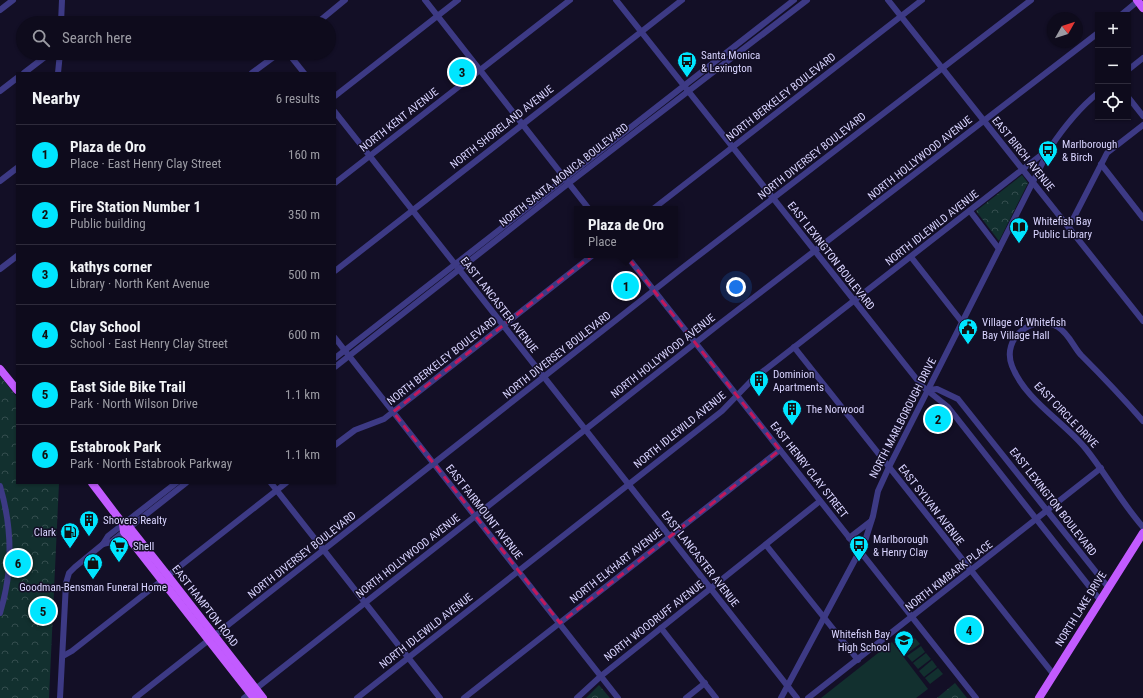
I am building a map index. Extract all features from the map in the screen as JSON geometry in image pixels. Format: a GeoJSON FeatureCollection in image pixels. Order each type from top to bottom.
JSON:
{"type":"FeatureCollection","features":[{"type":"Feature","properties":{"kind":"main road"},"geometry":{"type":"LineString","coordinates":[[0,369],[16,389]]}},
{"type":"Feature","properties":{"kind":"main road","name":"EAST HAMPTON ROAD"},"geometry":{"type":"LineString","coordinates":[[93,484],[212,638],[251,694],[263,698]]}},
{"type":"Feature","properties":{"kind":"main road","name":"NORTH LAKE DRIVE"},"geometry":{"type":"LineString","coordinates":[[1039,698],[1143,533]]}},
{"type":"Feature","properties":{"kind":"street"},"geometry":{"type":"LineString","coordinates":[[0,10],[13,0]]}},
{"type":"Feature","properties":{"kind":"street"},"geometry":{"type":"LineString","coordinates":[[61,16],[62,0]]}},
{"type":"Feature","properties":{"kind":"street"},"geometry":{"type":"LineString","coordinates":[[326,16],[345,0]]}},
{"type":"Feature","properties":{"kind":"street"},"geometry":{"type":"LineString","coordinates":[[425,0],[587,206]]}},
{"type":"Feature","properties":{"kind":"street"},"geometry":{"type":"LineString","coordinates":[[336,95],[458,0]]}},
{"type":"Feature","properties":{"kind":"street","name":"NORTH KENT AVENUE"},"geometry":{"type":"LineString","coordinates":[[336,182],[570,0]]}},
{"type":"Feature","properties":{"kind":"street","name":"EAST LEXINGTON BOULEVARD"},"geometry":{"type":"LineString","coordinates":[[616,0],[922,386],[948,407],[1100,600]]}},
{"type":"Feature","properties":{"kind":"street","name":"NORTH SHORELAND AVENUE"},"geometry":{"type":"LineString","coordinates":[[336,270],[682,0]]}},
{"type":"Feature","properties":{"kind":"street","name":"NORTH SANTA MONICA BOULEVARD"},"geometry":{"type":"LineString","coordinates":[[336,366],[458,270],[683,85],[794,0]]}},
{"type":"Feature","properties":{"kind":"street","name":"NORTH SANTA MONICA BOULEVARD"},"geometry":{"type":"LineString","coordinates":[[336,357],[454,264],[566,180],[688,92],[807,0]]}},
{"type":"Feature","properties":{"kind":"street","name":"EAST BIRCH AVENUE"},"geometry":{"type":"LineString","coordinates":[[888,0],[1143,321]]}},
{"type":"Feature","properties":{"kind":"street","name":"NORTH BERKELEY BOULEVARD"},"geometry":{"type":"LineString","coordinates":[[656,206],[922,0]]}},
{"type":"Feature","properties":{"kind":"street","name":"NORTH DIVERSEY BOULEVARD"},"geometry":{"type":"LineString","coordinates":[[135,698],[654,291],[1031,0]]}},
{"type":"Feature","properties":{"kind":"street"},"geometry":{"type":"LineString","coordinates":[[1126,12],[1139,3]]}},
{"type":"Feature","properties":{"kind":"street","name":"NORTH HOLLYWOOD AVENUE"},"geometry":{"type":"LineString","coordinates":[[251,694],[365,602],[814,251],[1095,35]]}},
{"type":"Feature","properties":{"kind":"street"},"geometry":{"type":"LineString","coordinates":[[1131,68],[1143,58]]}},
{"type":"Feature","properties":{"kind":"street"},"geometry":{"type":"LineString","coordinates":[[25,72],[41,60]]}},
{"type":"Feature","properties":{"kind":"street"},"geometry":{"type":"LineString","coordinates":[[58,72],[59,60]]}},
{"type":"Feature","properties":{"kind":"street"},"geometry":{"type":"LineString","coordinates":[[253,72],[270,60]]}},
{"type":"Feature","properties":{"kind":"street"},"geometry":{"type":"LineString","coordinates":[[294,60],[303,72]]}},
{"type":"Feature","properties":{"kind":"street"},"geometry":{"type":"LineString","coordinates":[[0,91],[16,79]]}},
{"type":"Feature","properties":{"kind":"street","name":"NORTH IDLEWILD AVENUE"},"geometry":{"type":"LineString","coordinates":[[357,698],[722,411],[752,380],[1050,148],[1063,128],[1078,111],[1095,96]]}},
{"type":"Feature","properties":{"kind":"street"},"geometry":{"type":"LineString","coordinates":[[1131,101],[1143,116]]}},
{"type":"Feature","properties":{"kind":"street","name":"EAST LANCASTER AVENUE"},"geometry":{"type":"LineString","coordinates":[[336,113],[458,270],[586,429],[797,698]]}},
{"type":"Feature","properties":{"kind":"street"},"geometry":{"type":"LineString","coordinates":[[1069,227],[1100,164],[1107,153],[1143,125]]}},
{"type":"Feature","properties":{"kind":"street","name":"NORTH MARLBOROUGH DRIVE"},"geometry":{"type":"LineString","coordinates":[[781,698],[865,541],[878,490],[999,249],[1034,183],[1050,148]]}},
{"type":"Feature","properties":{"kind":"street"},"geometry":{"type":"LineString","coordinates":[[1030,164],[1037,160],[1045,160]]}},
{"type":"Feature","properties":{"kind":"street"},"geometry":{"type":"LineString","coordinates":[[1100,164],[1143,218]]}},
{"type":"Feature","properties":{"kind":"street"},"geometry":{"type":"LineString","coordinates":[[0,181],[16,169]]}},
{"type":"Feature","properties":{"kind":"street"},"geometry":{"type":"LineString","coordinates":[[1028,194],[1036,191],[1044,196]]}},
{"type":"Feature","properties":{"kind":"street"},"geometry":{"type":"LineString","coordinates":[[970,211],[999,249]]}},
{"type":"Feature","properties":{"kind":"street"},"geometry":{"type":"LineString","coordinates":[[0,269],[16,257]]}},
{"type":"Feature","properties":{"kind":"street"},"geometry":{"type":"LineString","coordinates":[[911,257],[962,322]]}},
{"type":"Feature","properties":{"kind":"street","name":"NORTH BERKELEY BOULEVARD"},"geometry":{"type":"LineString","coordinates":[[336,444],[355,430],[376,423],[392,412],[589,258]]}},
{"type":"Feature","properties":{"kind":"street","name":"EAST HENRY CLAY STREET"},"geometry":{"type":"LineString","coordinates":[[628,258],[976,698]]}},
{"type":"Feature","properties":{"kind":"street","name":"EAST CIRCLE DRIVE"},"geometry":{"type":"LineString","coordinates":[[1143,421],[1119,392],[1077,351],[1060,328],[1049,324],[1036,323],[1025,327],[1017,334],[1012,342],[1010,353],[1010,361],[1017,375],[1036,399],[1068,428],[1101,468],[1126,507],[1143,527]]}},
{"type":"Feature","properties":{"kind":"street","name":"EAST FAIRMOUNT AVENUE"},"geometry":{"type":"LineString","coordinates":[[336,339],[618,698]]}},
{"type":"Feature","properties":{"kind":"street","name":"EAST SYLVAN AVENUE"},"geometry":{"type":"LineString","coordinates":[[794,347],[970,571],[1054,675]]}},
{"type":"Feature","properties":{"kind":"street","name":"EAST LEXINGTON BOULEVARD"},"geometry":{"type":"LineString","coordinates":[[928,390],[937,388],[958,399],[1108,587]]}},
{"type":"Feature","properties":{"kind":"street","name":"NORTH ELKHART AVENUE"},"geometry":{"type":"LineString","coordinates":[[464,698],[780,450]]}},
{"type":"Feature","properties":{"kind":"street","name":"NORTH KIMBARK PLACE"},"geometry":{"type":"LineString","coordinates":[[808,698],[912,618],[1101,468]]}},
{"type":"Feature","properties":{"kind":"street"},"geometry":{"type":"LineString","coordinates":[[60,698],[66,583],[69,573],[103,544],[111,542],[175,484]]}},
{"type":"Feature","properties":{"kind":"street"},"geometry":{"type":"LineString","coordinates":[[126,528],[185,484]]}},
{"type":"Feature","properties":{"kind":"street"},"geometry":{"type":"LineString","coordinates":[[272,484],[440,698]]}},
{"type":"Feature","properties":{"kind":"street"},"geometry":{"type":"LineString","coordinates":[[63,656],[72,651],[285,484]]}},
{"type":"Feature","properties":{"kind":"street"},"geometry":{"type":"LineString","coordinates":[[0,486],[8,524],[9,570],[0,613]]}},
{"type":"Feature","properties":{"kind":"street","name":"NORTH WOODRUFF AVENUE"},"geometry":{"type":"LineString","coordinates":[[577,698],[601,676],[820,501]]}},
{"type":"Feature","properties":{"kind":"street"},"geometry":{"type":"LineString","coordinates":[[849,538],[871,521]]}},
{"type":"Feature","properties":{"kind":"street"},"geometry":{"type":"LineString","coordinates":[[766,545],[858,660]]}},
{"type":"Feature","properties":{"kind":"street"},"geometry":{"type":"LineString","coordinates":[[661,628],[716,698]]}},
{"type":"Feature","properties":{"kind":"street"},"geometry":{"type":"LineString","coordinates":[[686,698],[705,683]]}},
{"type":"Feature","properties":{"kind":"highlighted area"},"geometry":{"type":"Polygon","coordinates":[[[613,239],[780,450],[560,623],[393,412],[613,239]]]}},
{"type":"Feature","properties":{"kind":"green space"},"geometry":{"type":"Polygon","coordinates":[[[1022,175],[1028,183],[999,241],[976,211],[1022,175]]]}},
{"type":"Feature","properties":{"kind":"green space"},"geometry":{"type":"Polygon","coordinates":[[[0,376],[16,396],[16,484],[59,484],[49,698],[0,698],[0,376]]]}},
{"type":"Feature","properties":{"kind":"green space"},"geometry":{"type":"Polygon","coordinates":[[[909,631],[914,637],[901,647],[896,641],[909,631]]]}},
{"type":"Feature","properties":{"kind":"green space"},"geometry":{"type":"Polygon","coordinates":[[[915,638],[920,644],[906,654],[902,648],[915,638]]]}},
{"type":"Feature","properties":{"kind":"green space"},"geometry":{"type":"Polygon","coordinates":[[[892,642],[928,689],[916,698],[821,698],[892,642]]]}},
{"type":"Feature","properties":{"kind":"green space"},"geometry":{"type":"Polygon","coordinates":[[[921,646],[925,652],[912,662],[907,656],[921,646]]]}},
{"type":"Feature","properties":{"kind":"green space"},"geometry":{"type":"Polygon","coordinates":[[[926,653],[931,659],[918,669],[913,663],[926,653]]]}},
{"type":"Feature","properties":{"kind":"green space"},"geometry":{"type":"Polygon","coordinates":[[[932,660],[937,667],[924,677],[919,671],[932,660]]]}},
{"type":"Feature","properties":{"kind":"green space"},"geometry":{"type":"Polygon","coordinates":[[[938,668],[943,674],[930,684],[925,678],[938,668]]]}},
{"type":"Feature","properties":{"kind":"green space"},"geometry":{"type":"Polygon","coordinates":[[[955,683],[967,698],[937,698],[955,683]]]}},
{"type":"Feature","properties":{"kind":"green space"},"geometry":{"type":"Polygon","coordinates":[[[599,685],[610,698],[586,698],[599,685]]]}},
{"type":"Feature","properties":{"kind":"place","name":"kathys corner"},"geometry":{"type":"Point","coordinates":[462,72]}},
{"type":"Feature","properties":{"kind":"place","name":"Santa Monica & Lexington"},"geometry":{"type":"Point","coordinates":[687,78]}},
{"type":"Feature","properties":{"kind":"place","name":"Marlborough & Birch"},"geometry":{"type":"Point","coordinates":[1048,167]}},
{"type":"Feature","properties":{"kind":"place","name":"Whitefish Bay Public Library"},"geometry":{"type":"Point","coordinates":[1019,244]}},
{"type":"Feature","properties":{"kind":"place","name":"Plaza de Oro"},"geometry":{"type":"Point","coordinates":[626,286]}},
{"type":"Feature","properties":{"kind":"place","name":"Village of Whitefish Bay Village Hall"},"geometry":{"type":"Point","coordinates":[968,345]}},
{"type":"Feature","properties":{"kind":"place","name":"Dominion Apartments"},"geometry":{"type":"Point","coordinates":[759,397]}},
{"type":"Feature","properties":{"kind":"place","name":"Fire Station Number 1"},"geometry":{"type":"Point","coordinates":[938,419]}},
{"type":"Feature","properties":{"kind":"place","name":"The Norwood"},"geometry":{"type":"Point","coordinates":[792,426]}},
{"type":"Feature","properties":{"kind":"place","name":"Shovers Realty"},"geometry":{"type":"Point","coordinates":[89,537]}},
{"type":"Feature","properties":{"kind":"place","name":"Clark"},"geometry":{"type":"Point","coordinates":[70,549]}},
{"type":"Feature","properties":{"kind":"place","name":"Marlborough & Henry Clay"},"geometry":{"type":"Point","coordinates":[859,562]}},
{"type":"Feature","properties":{"kind":"place","name":"Estabrook Park"},"geometry":{"type":"Point","coordinates":[18,563]}},
{"type":"Feature","properties":{"kind":"place","name":"Shell"},"geometry":{"type":"Point","coordinates":[119,563]}},
{"type":"Feature","properties":{"kind":"place","name":"Goodman-Bensman Funeral Home"},"geometry":{"type":"Point","coordinates":[93,580]}},
{"type":"Feature","properties":{"kind":"place","name":"East Side Bike Trail"},"geometry":{"type":"Point","coordinates":[43,611]}},
{"type":"Feature","properties":{"kind":"place","name":"Clay School"},"geometry":{"type":"Point","coordinates":[969,630]}},
{"type":"Feature","properties":{"kind":"place","name":"Whitefish Bay High School"},"geometry":{"type":"Point","coordinates":[904,657]}}]}
